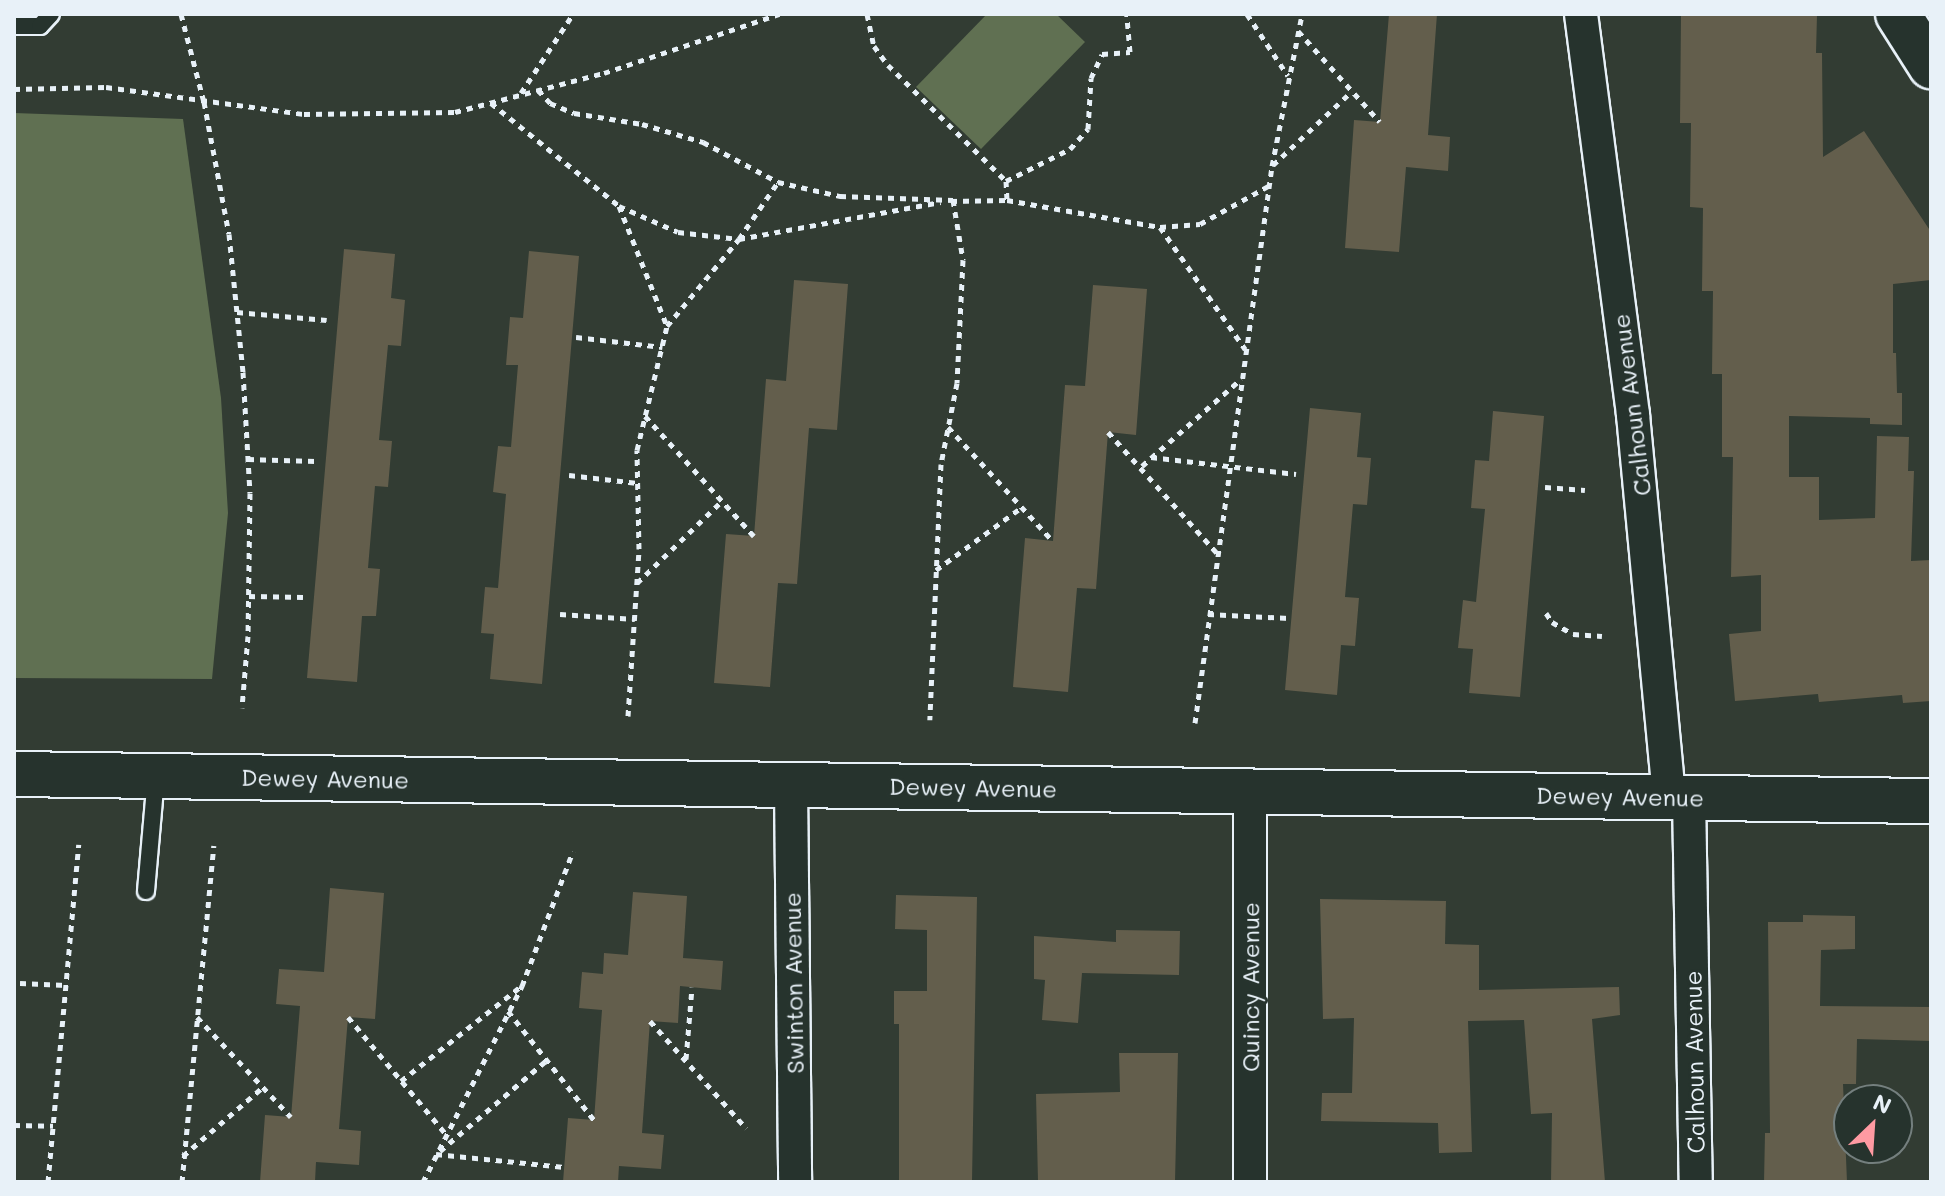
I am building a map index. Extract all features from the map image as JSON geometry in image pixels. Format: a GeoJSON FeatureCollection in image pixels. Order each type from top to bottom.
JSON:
{"type":"FeatureCollection","features":[{"type":"Feature","properties":{"kind":"street","name":"Calhoun Avenue"},"geometry":{"type":"LineString","coordinates":[[1581,14],[1679,797],[1696,1182]]}},
{"type":"Feature","properties":{"kind":"street"},"geometry":{"type":"LineString","coordinates":[[1898,14],[1931,66]]}},
{"type":"Feature","properties":{"kind":"street","name":"Dewey Avenue"},"geometry":{"type":"LineString","coordinates":[[14,774],[1931,801]]}},
{"type":"Feature","properties":{"kind":"street","name":"Swinton Avenue"},"geometry":{"type":"LineString","coordinates":[[791,785],[795,1182]]}},
{"type":"Feature","properties":{"kind":"street","name":"Quincy Avenue"},"geometry":{"type":"LineString","coordinates":[[1250,791],[1250,1182]]}},
{"type":"Feature","properties":{"kind":"lane"},"geometry":{"type":"LineString","coordinates":[[14,26],[40,26],[51,14]]}},
{"type":"Feature","properties":{"kind":"lane"},"geometry":{"type":"LineString","coordinates":[[146,891],[156,776]]}},
{"type":"Feature","properties":{"kind":"path"},"geometry":{"type":"LineString","coordinates":[[181,14],[204,102],[229,234],[237,312],[248,459],[249,596],[242,708]]}},
{"type":"Feature","properties":{"kind":"path"},"geometry":{"type":"LineString","coordinates":[[520,95],[573,14]]}},
{"type":"Feature","properties":{"kind":"path"},"geometry":{"type":"LineString","coordinates":[[14,89],[106,87],[304,114],[455,112],[604,73],[779,14]]}},
{"type":"Feature","properties":{"kind":"path"},"geometry":{"type":"LineString","coordinates":[[867,14],[874,46],[888,65],[1006,181],[1007,200]]}},
{"type":"Feature","properties":{"kind":"path"},"geometry":{"type":"LineString","coordinates":[[1006,181],[1070,149],[1088,129],[1091,78],[1102,54],[1130,52],[1127,14]]}},
{"type":"Feature","properties":{"kind":"path"},"geometry":{"type":"LineString","coordinates":[[1247,14],[1289,78]]}},
{"type":"Feature","properties":{"kind":"path"},"geometry":{"type":"LineString","coordinates":[[1195,723],[1272,166],[1302,14]]}},
{"type":"Feature","properties":{"kind":"path"},"geometry":{"type":"LineString","coordinates":[[1298,31],[1380,122]]}},
{"type":"Feature","properties":{"kind":"path"},"geometry":{"type":"LineString","coordinates":[[538,90],[550,103],[574,113],[642,124],[703,142],[778,182],[840,196],[1007,200],[1160,227],[1200,224],[1270,185]]}},
{"type":"Feature","properties":{"kind":"path"},"geometry":{"type":"LineString","coordinates":[[1272,166],[1352,91]]}},
{"type":"Feature","properties":{"kind":"path"},"geometry":{"type":"LineString","coordinates":[[491,103],[619,206],[678,232],[739,239],[953,200]]}},
{"type":"Feature","properties":{"kind":"path"},"geometry":{"type":"LineString","coordinates":[[628,716],[637,583],[637,450],[667,326],[739,239],[778,182]]}},
{"type":"Feature","properties":{"kind":"path"},"geometry":{"type":"LineString","coordinates":[[930,720],[941,464],[957,383],[963,260],[953,200]]}},
{"type":"Feature","properties":{"kind":"path"},"geometry":{"type":"LineString","coordinates":[[619,206],[667,326]]}},
{"type":"Feature","properties":{"kind":"path"},"geometry":{"type":"LineString","coordinates":[[1160,227],[1246,350]]}},
{"type":"Feature","properties":{"kind":"path"},"geometry":{"type":"LineString","coordinates":[[237,312],[327,320]]}},
{"type":"Feature","properties":{"kind":"path"},"geometry":{"type":"LineString","coordinates":[[576,337],[662,347]]}},
{"type":"Feature","properties":{"kind":"path"},"geometry":{"type":"LineString","coordinates":[[1142,466],[1242,379]]}},
{"type":"Feature","properties":{"kind":"path"},"geometry":{"type":"LineString","coordinates":[[645,416],[754,536]]}},
{"type":"Feature","properties":{"kind":"path"},"geometry":{"type":"LineString","coordinates":[[948,427],[1053,541]]}},
{"type":"Feature","properties":{"kind":"path"},"geometry":{"type":"LineString","coordinates":[[1108,432],[1142,466],[1217,553]]}},
{"type":"Feature","properties":{"kind":"path"},"geometry":{"type":"LineString","coordinates":[[1151,457],[1296,474]]}},
{"type":"Feature","properties":{"kind":"path"},"geometry":{"type":"LineString","coordinates":[[248,459],[316,461]]}},
{"type":"Feature","properties":{"kind":"path"},"geometry":{"type":"LineString","coordinates":[[569,475],[638,483]]}},
{"type":"Feature","properties":{"kind":"path"},"geometry":{"type":"LineString","coordinates":[[1545,487],[1585,490]]}},
{"type":"Feature","properties":{"kind":"path"},"geometry":{"type":"LineString","coordinates":[[637,583],[722,501]]}},
{"type":"Feature","properties":{"kind":"path"},"geometry":{"type":"LineString","coordinates":[[936,570],[1022,507]]}},
{"type":"Feature","properties":{"kind":"path"},"geometry":{"type":"LineString","coordinates":[[249,596],[303,597]]}},
{"type":"Feature","properties":{"kind":"path"},"geometry":{"type":"LineString","coordinates":[[1546,613],[1552,622],[1573,634],[1602,636]]}},
{"type":"Feature","properties":{"kind":"path"},"geometry":{"type":"LineString","coordinates":[[560,614],[635,619]]}},
{"type":"Feature","properties":{"kind":"path"},"geometry":{"type":"LineString","coordinates":[[1208,614],[1289,618]]}},
{"type":"Feature","properties":{"kind":"path"},"geometry":{"type":"LineString","coordinates":[[48,1182],[79,844]]}},
{"type":"Feature","properties":{"kind":"path"},"geometry":{"type":"LineString","coordinates":[[182,1182],[214,846]]}},
{"type":"Feature","properties":{"kind":"path"},"geometry":{"type":"LineString","coordinates":[[423,1182],[522,986],[573,851]]}},
{"type":"Feature","properties":{"kind":"path"},"geometry":{"type":"LineString","coordinates":[[20,983],[66,985]]}},
{"type":"Feature","properties":{"kind":"path"},"geometry":{"type":"LineString","coordinates":[[401,1081],[522,986]]}},
{"type":"Feature","properties":{"kind":"path"},"geometry":{"type":"LineString","coordinates":[[686,1060],[692,987]]}},
{"type":"Feature","properties":{"kind":"path"},"geometry":{"type":"LineString","coordinates":[[508,1011],[594,1120]]}},
{"type":"Feature","properties":{"kind":"path"},"geometry":{"type":"LineString","coordinates":[[197,1017],[291,1117]]}},
{"type":"Feature","properties":{"kind":"path"},"geometry":{"type":"LineString","coordinates":[[348,1017],[446,1134]]}},
{"type":"Feature","properties":{"kind":"path"},"geometry":{"type":"LineString","coordinates":[[650,1021],[746,1128]]}},
{"type":"Feature","properties":{"kind":"path"},"geometry":{"type":"LineString","coordinates":[[436,1154],[547,1060]]}},
{"type":"Feature","properties":{"kind":"path"},"geometry":{"type":"LineString","coordinates":[[183,1156],[263,1087]]}},
{"type":"Feature","properties":{"kind":"path"},"geometry":{"type":"LineString","coordinates":[[14,1125],[53,1126]]}},
{"type":"Feature","properties":{"kind":"path"},"geometry":{"type":"LineString","coordinates":[[436,1154],[564,1167]]}},
{"type":"Feature","properties":{"kind":"green space"},"geometry":{"type":"Polygon","coordinates":[[[987,14],[1056,14],[1085,42],[981,149],[916,87],[987,14]]]}},
{"type":"Feature","properties":{"kind":"green space"},"geometry":{"type":"Polygon","coordinates":[[[14,113],[183,119],[221,398],[228,513],[212,679],[14,678],[14,113]]]}},
{"type":"Feature","properties":{"kind":"building"},"geometry":{"type":"Polygon","coordinates":[[[1389,14],[1437,14],[1428,135],[1450,137],[1448,171],[1406,167],[1399,252],[1345,248],[1354,120],[1380,122],[1389,14]]]}},
{"type":"Feature","properties":{"kind":"building"},"geometry":{"type":"Polygon","coordinates":[[[1681,14],[1817,15],[1816,53],[1822,53],[1823,157],[1864,131],[1931,232],[1931,280],[1893,284],[1893,353],[1896,353],[1897,393],[1902,393],[1902,425],[1870,424],[1870,418],[1789,416],[1789,477],[1819,477],[1819,520],[1875,518],[1877,436],[1909,437],[1908,471],[1914,471],[1911,561],[1931,560],[1931,701],[1903,703],[1902,695],[1819,702],[1818,694],[1735,701],[1729,634],[1761,631],[1761,575],[1731,577],[1733,457],[1722,457],[1722,374],[1712,374],[1713,291],[1702,291],[1703,208],[1690,207],[1691,123],[1680,123],[1681,14]]]}},
{"type":"Feature","properties":{"kind":"building"},"geometry":{"type":"Polygon","coordinates":[[[344,249],[395,254],[391,298],[405,300],[401,346],[388,345],[379,440],[392,441],[388,487],[375,486],[368,568],[380,569],[376,616],[362,616],[357,682],[307,678],[344,249]]]}},
{"type":"Feature","properties":{"kind":"building"},"geometry":{"type":"Polygon","coordinates":[[[529,251],[579,256],[542,684],[490,679],[494,634],[481,633],[485,587],[498,588],[506,494],[493,492],[498,446],[511,447],[518,365],[506,365],[510,317],[523,318],[529,251]]]}},
{"type":"Feature","properties":{"kind":"building"},"geometry":{"type":"Polygon","coordinates":[[[794,280],[848,284],[837,430],[809,428],[797,584],[778,583],[770,687],[714,683],[726,534],[754,536],[766,379],[786,381],[794,280]]]}},
{"type":"Feature","properties":{"kind":"building"},"geometry":{"type":"Polygon","coordinates":[[[1093,285],[1147,289],[1136,435],[1108,432],[1096,589],[1077,588],[1068,692],[1013,687],[1025,538],[1053,541],[1065,385],[1085,386],[1093,285]]]}},
{"type":"Feature","properties":{"kind":"building"},"geometry":{"type":"Polygon","coordinates":[[[1310,408],[1361,413],[1357,457],[1371,458],[1367,505],[1353,504],[1345,597],[1359,598],[1355,646],[1341,645],[1337,695],[1285,690],[1310,408]]]}},
{"type":"Feature","properties":{"kind":"building"},"geometry":{"type":"Polygon","coordinates":[[[1493,411],[1544,416],[1520,697],[1469,693],[1473,649],[1458,648],[1463,600],[1476,602],[1485,509],[1471,508],[1475,460],[1489,461],[1493,411]]]}},
{"type":"Feature","properties":{"kind":"building"},"geometry":{"type":"Polygon","coordinates":[[[330,888],[384,893],[375,1019],[348,1017],[339,1129],[361,1131],[359,1165],[316,1162],[315,1182],[260,1182],[265,1115],[291,1117],[300,1006],[276,1004],[279,969],[324,972],[330,888]]]}},
{"type":"Feature","properties":{"kind":"building"},"geometry":{"type":"Polygon","coordinates":[[[633,892],[687,896],[683,958],[723,961],[721,990],[680,986],[678,1023],[650,1021],[642,1133],[664,1135],[661,1169],[619,1166],[618,1182],[563,1182],[568,1118],[594,1120],[602,1010],[579,1008],[582,972],[603,974],[604,953],[628,955],[633,892]]]}},
{"type":"Feature","properties":{"kind":"building"},"geometry":{"type":"Polygon","coordinates":[[[896,895],[977,897],[972,1182],[899,1182],[899,1024],[894,1024],[894,991],[927,991],[927,930],[895,929],[896,895]]]}},
{"type":"Feature","properties":{"kind":"building"},"geometry":{"type":"Polygon","coordinates":[[[1320,899],[1446,901],[1445,944],[1479,945],[1479,990],[1619,987],[1620,1015],[1592,1019],[1605,1182],[1551,1182],[1552,1113],[1531,1114],[1524,1020],[1468,1021],[1472,1152],[1439,1153],[1438,1123],[1321,1121],[1322,1093],[1352,1093],[1354,1018],[1323,1019],[1320,899]]]}},
{"type":"Feature","properties":{"kind":"building"},"geometry":{"type":"Polygon","coordinates":[[[1803,915],[1855,916],[1855,949],[1821,950],[1820,1006],[1931,1007],[1931,1041],[1857,1039],[1856,1084],[1833,1084],[1833,1164],[1846,1164],[1847,1182],[1764,1182],[1765,1133],[1770,1133],[1768,922],[1803,922],[1803,915]]]}},
{"type":"Feature","properties":{"kind":"building"},"geometry":{"type":"Polygon","coordinates":[[[1116,930],[1180,931],[1179,975],[1082,973],[1078,1023],[1042,1020],[1045,980],[1034,979],[1034,936],[1116,942],[1116,930]]]}},
{"type":"Feature","properties":{"kind":"building"},"geometry":{"type":"Polygon","coordinates":[[[1119,1053],[1178,1053],[1175,1182],[1038,1182],[1036,1094],[1120,1092],[1119,1053]]]}}]}
